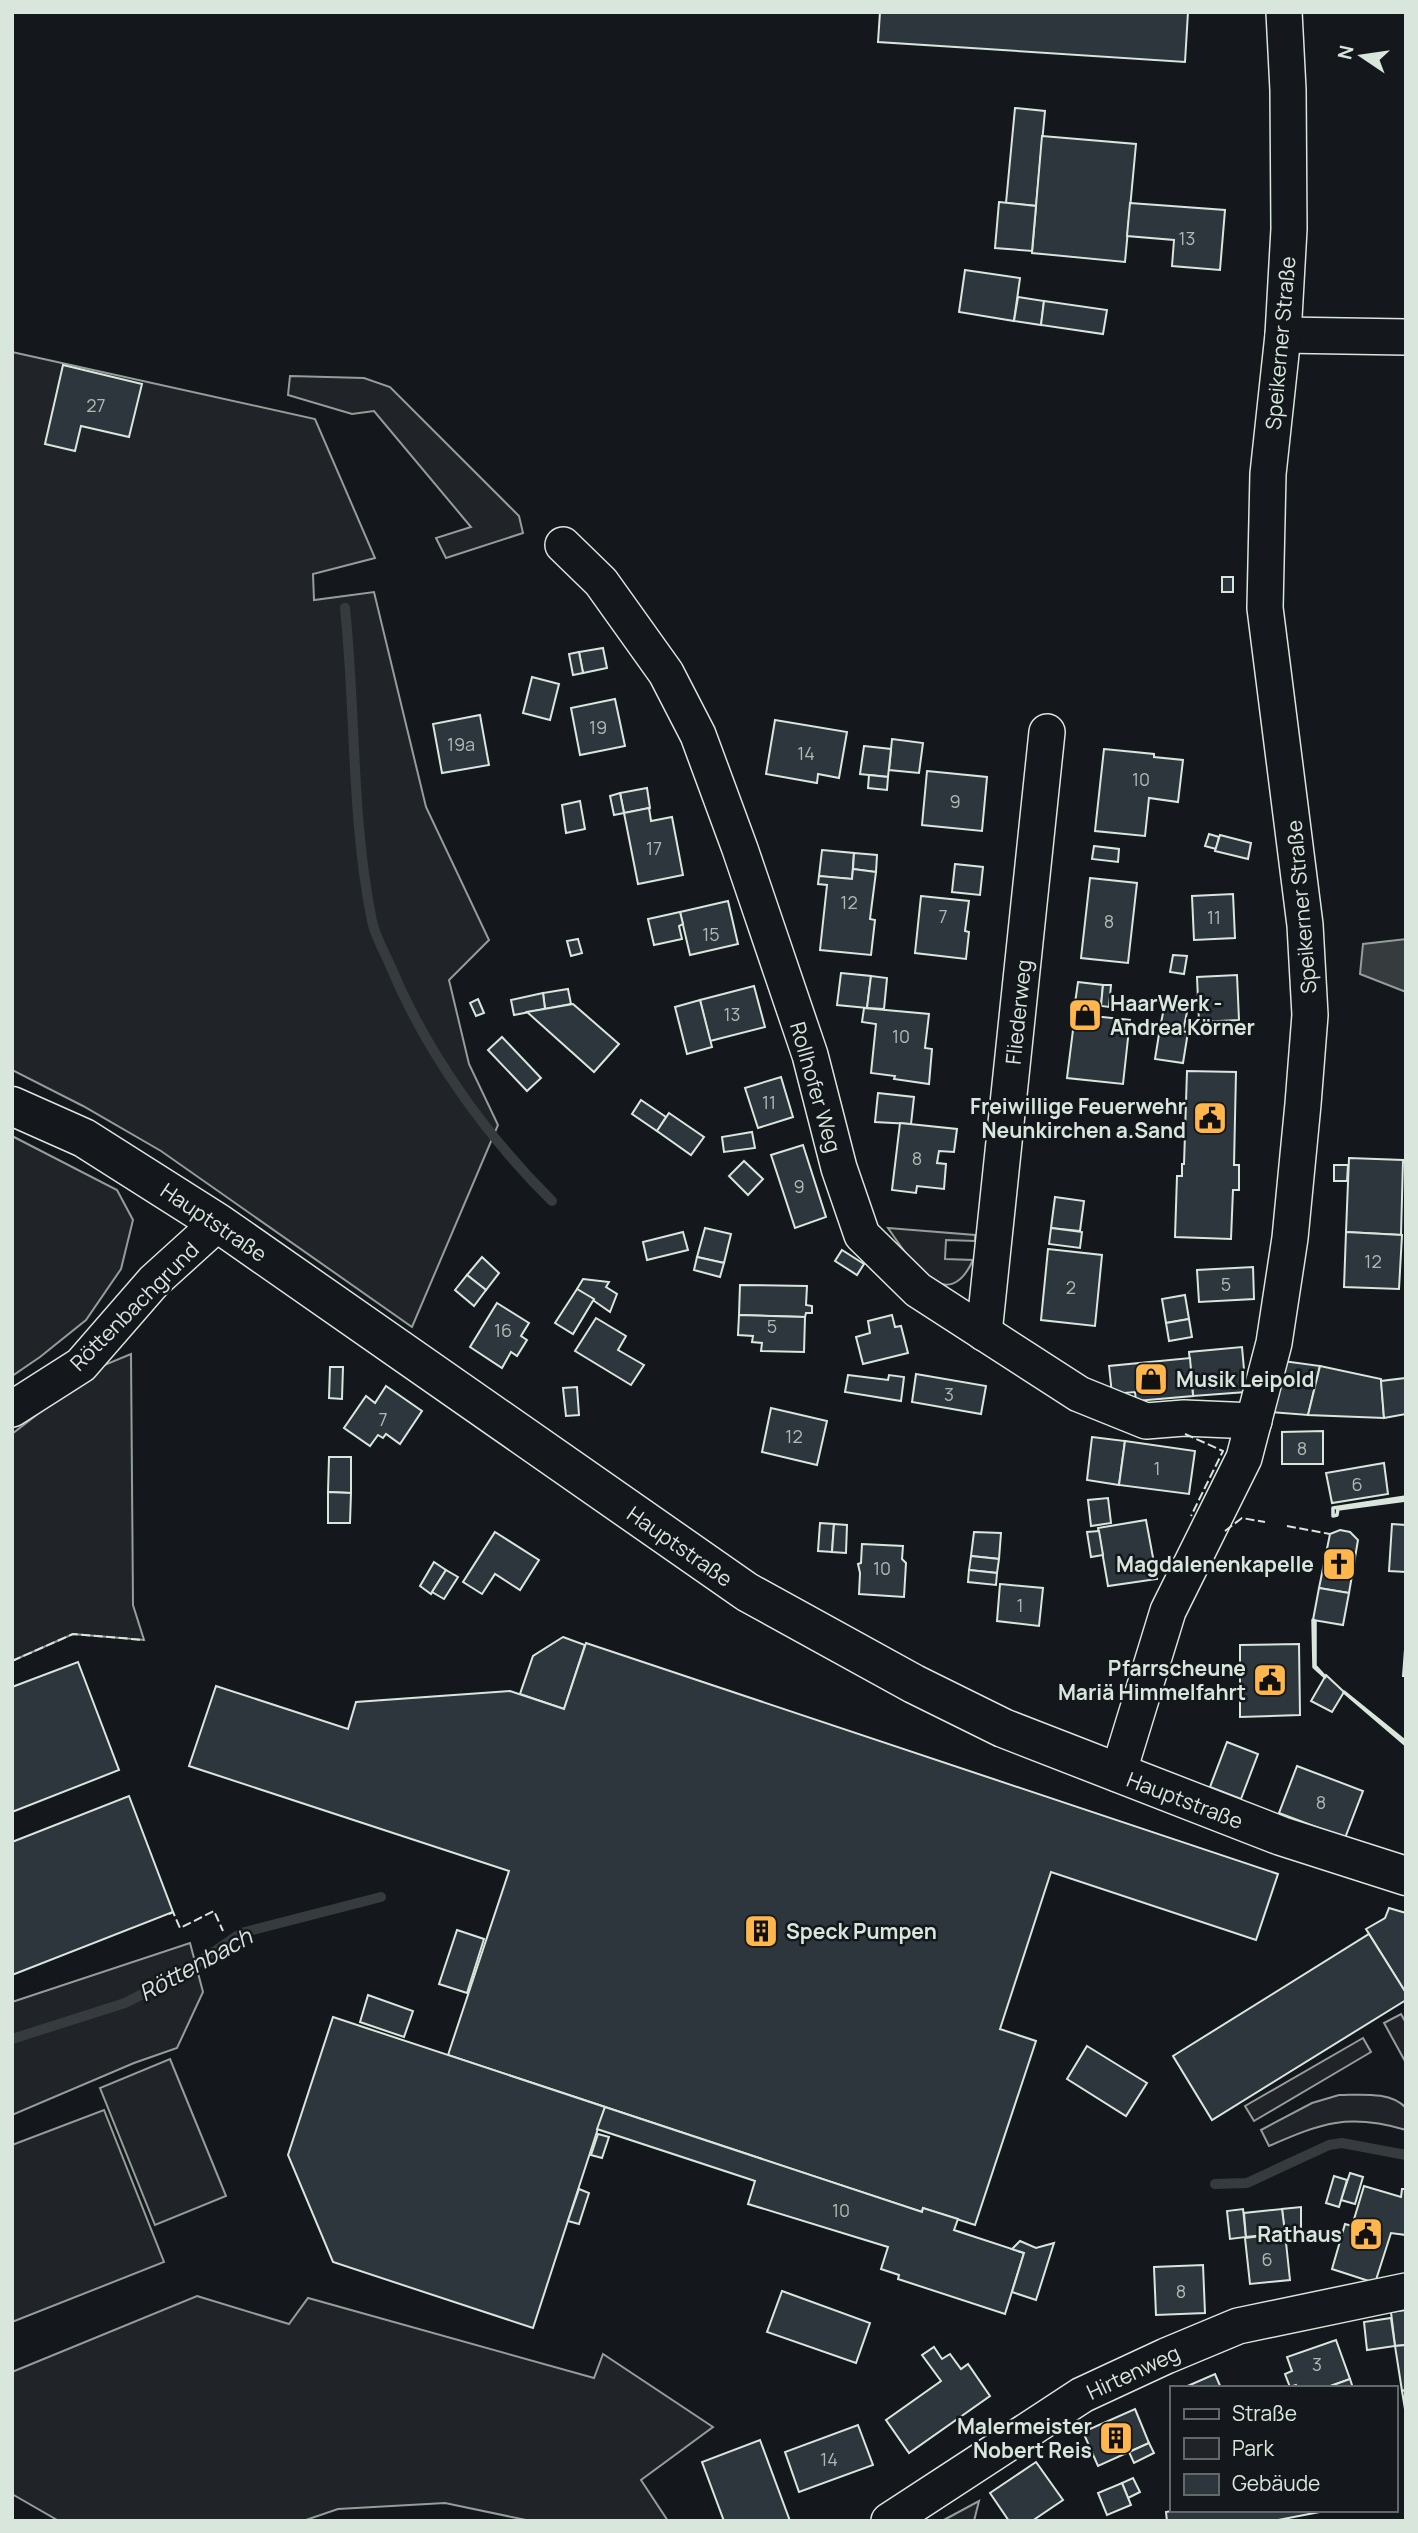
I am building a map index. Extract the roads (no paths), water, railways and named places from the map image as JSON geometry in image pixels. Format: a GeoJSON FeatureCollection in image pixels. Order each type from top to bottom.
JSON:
{"type":"FeatureCollection","features":[{"type":"Feature","properties":{"kind":"main road","name":"Hauptstraße"},"geometry":{"type":"LineString","coordinates":[[12,1106],[84,1138],[218,1223],[747,1592],[925,1689],[1003,1728],[1281,1836],[1406,1876]]}},
{"type":"Feature","properties":{"kind":"street","name":"Speikerner Straße"},"geometry":{"type":"LineString","coordinates":[[1118,1774],[1168,1611],[1244,1458],[1274,1343],[1290,1238],[1310,1016],[1304,914],[1265,608],[1268,474],[1283,335],[1289,229],[1288,90],[1284,12]]}},
{"type":"Feature","properties":{"kind":"street"},"geometry":{"type":"LineString","coordinates":[[1283,335],[1406,337]]}},
{"type":"Feature","properties":{"kind":"street","name":"Rollhofer Weg"},"geometry":{"type":"LineString","coordinates":[[563,545],[601,582],[650,650],[666,673],[698,735],[810,1055],[839,1168],[862,1235],[918,1290],[1079,1394],[1146,1420],[1184,1418],[1254,1421]]}},
{"type":"Feature","properties":{"kind":"street","name":"Fliederweg"},"geometry":{"type":"LineString","coordinates":[[984,1333],[1047,732]]}},
{"type":"Feature","properties":{"kind":"street","name":"Röttenbachgrund"},"geometry":{"type":"LineString","coordinates":[[12,1409],[81,1365],[154,1281],[218,1223]]}},
{"type":"Feature","properties":{"kind":"street","name":"Hirtenweg"},"geometry":{"type":"LineString","coordinates":[[889,2521],[1082,2395],[1166,2356],[1238,2326],[1406,2291]]}},
{"type":"Feature","properties":{"kind":"waterway"},"geometry":{"type":"LineString","coordinates":[[345,608],[360,843],[375,932],[404,997],[459,1091],[504,1149],[552,1201]]}},
{"type":"Feature","properties":{"kind":"waterway","name":"Röttenbach"},"geometry":{"type":"LineString","coordinates":[[12,2039],[125,2003],[183,1973],[241,1933],[381,1897]]}},
{"type":"Feature","properties":{"kind":"waterway","name":"Röttenbach"},"geometry":{"type":"LineString","coordinates":[[1215,2184],[1247,2183],[1329,2145],[1342,2143],[1406,2155]]}},
{"type":"Feature","properties":{"kind":"place","name":"HaarWerk - Andrea Körner"},"geometry":{"type":"Point","coordinates":[1085,1015]}},
{"type":"Feature","properties":{"kind":"place","name":"Freiwillige Feuerwehr Neunkirchen a.Sand"},"geometry":{"type":"Point","coordinates":[1210,1118]}},
{"type":"Feature","properties":{"kind":"place","name":"Musik Leipold"},"geometry":{"type":"Point","coordinates":[1151,1379]}},
{"type":"Feature","properties":{"kind":"place","name":"Magdalenenkapelle"},"geometry":{"type":"Point","coordinates":[1339,1564]}},
{"type":"Feature","properties":{"kind":"place","name":"Pfarrscheune Mariä Himmelfahrt"},"geometry":{"type":"Point","coordinates":[1270,1680]}},
{"type":"Feature","properties":{"kind":"place","name":"Speck Pumpen"},"geometry":{"type":"Point","coordinates":[761,1931]}},
{"type":"Feature","properties":{"kind":"place","name":"Rathaus"},"geometry":{"type":"Point","coordinates":[1366,2234]}},
{"type":"Feature","properties":{"kind":"place","name":"Malermeister Nobert Reis"},"geometry":{"type":"Point","coordinates":[1116,2438]}}]}
